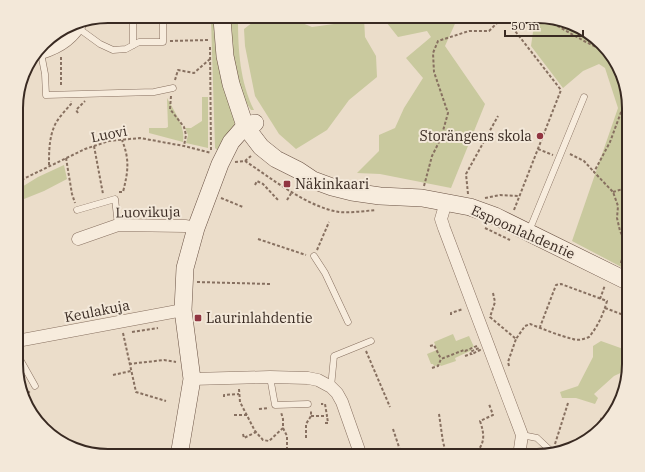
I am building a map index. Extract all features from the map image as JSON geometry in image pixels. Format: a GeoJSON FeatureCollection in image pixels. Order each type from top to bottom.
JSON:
{"type":"FeatureCollection","features":[{"type":"Feature","properties":{"kind":"street","name":"Espoonlahdentie"},"geometry":{"type":"LineString","coordinates":[[222,23],[231,84],[238,103],[250,127],[298,170],[332,187],[352,192],[380,196],[422,198],[470,207],[495,216],[622,274]]}},
{"type":"Feature","properties":{"kind":"street"},"geometry":{"type":"LineString","coordinates":[[43,53],[57,52],[77,29]]}},
{"type":"Feature","properties":{"kind":"street"},"geometry":{"type":"LineString","coordinates":[[180,449],[192,379],[183,310],[185,268],[196,228],[223,157],[231,142],[250,127]]}},
{"type":"Feature","properties":{"kind":"street"},"geometry":{"type":"LineString","coordinates":[[446,202],[442,219],[444,228],[522,435],[520,449]]}},
{"type":"Feature","properties":{"kind":"street","name":"Luovikuja"},"geometry":{"type":"LineString","coordinates":[[78,239],[118,225],[185,226],[196,228]]}},
{"type":"Feature","properties":{"kind":"street","name":"Keulakuja"},"geometry":{"type":"LineString","coordinates":[[23,340],[122,328],[183,310]]}},
{"type":"Feature","properties":{"kind":"street"},"geometry":{"type":"LineString","coordinates":[[192,379],[270,377],[308,378],[318,380],[331,387],[337,393],[342,402],[359,449]]}},
{"type":"Feature","properties":{"kind":"lane"},"geometry":{"type":"LineString","coordinates":[[133,23],[133,45]]}},
{"type":"Feature","properties":{"kind":"lane"},"geometry":{"type":"LineString","coordinates":[[83,27],[100,44],[113,50],[126,49],[139,42],[163,42],[163,23]]}},
{"type":"Feature","properties":{"kind":"lane"},"geometry":{"type":"LineString","coordinates":[[55,42],[57,52]]}},
{"type":"Feature","properties":{"kind":"lane"},"geometry":{"type":"LineString","coordinates":[[41,55],[45,74],[46,95],[154,92],[173,88]]}},
{"type":"Feature","properties":{"kind":"lane"},"geometry":{"type":"LineString","coordinates":[[528,232],[584,96]]}},
{"type":"Feature","properties":{"kind":"lane"},"geometry":{"type":"LineString","coordinates":[[77,210],[115,199],[118,225]]}},
{"type":"Feature","properties":{"kind":"lane"},"geometry":{"type":"LineString","coordinates":[[314,256],[325,273],[348,322]]}},
{"type":"Feature","properties":{"kind":"lane"},"geometry":{"type":"LineString","coordinates":[[331,387],[334,356],[371,341]]}},
{"type":"Feature","properties":{"kind":"lane"},"geometry":{"type":"LineString","coordinates":[[23,365],[35,386]]}},
{"type":"Feature","properties":{"kind":"lane"},"geometry":{"type":"LineString","coordinates":[[270,377],[275,405],[308,404]]}},
{"type":"Feature","properties":{"kind":"lane"},"geometry":{"type":"LineString","coordinates":[[522,435],[537,438],[548,448]]}},
{"type":"Feature","properties":{"kind":"path"},"geometry":{"type":"LineString","coordinates":[[424,188],[432,156],[441,138],[448,113],[434,72],[434,53],[438,41],[469,31],[489,31],[497,23]]}},
{"type":"Feature","properties":{"kind":"path"},"geometry":{"type":"LineString","coordinates":[[512,215],[561,90],[512,27],[516,23]]}},
{"type":"Feature","properties":{"kind":"path"},"geometry":{"type":"LineString","coordinates":[[556,26],[597,48]]}},
{"type":"Feature","properties":{"kind":"path"},"geometry":{"type":"LineString","coordinates":[[209,34],[210,59],[223,157],[244,161],[292,192],[318,206],[339,212],[380,209]]}},
{"type":"Feature","properties":{"kind":"path"},"geometry":{"type":"LineString","coordinates":[[163,42],[209,40]]}},
{"type":"Feature","properties":{"kind":"path"},"geometry":{"type":"LineString","coordinates":[[57,52],[61,94]]}},
{"type":"Feature","properties":{"kind":"path"},"geometry":{"type":"LineString","coordinates":[[184,146],[186,135],[184,127],[170,109],[170,102],[178,70],[194,73],[210,59]]}},
{"type":"Feature","properties":{"kind":"path"},"geometry":{"type":"LineString","coordinates":[[49,166],[50,148],[54,126],[71,104],[71,94]]}},
{"type":"Feature","properties":{"kind":"path"},"geometry":{"type":"LineString","coordinates":[[594,172],[610,142],[622,110]]}},
{"type":"Feature","properties":{"kind":"path"},"geometry":{"type":"LineString","coordinates":[[468,197],[466,174],[498,116]]}},
{"type":"Feature","properties":{"kind":"path","name":"Luovi"},"geometry":{"type":"LineString","coordinates":[[23,178],[94,146],[109,142],[140,138],[201,149],[223,157]]}},
{"type":"Feature","properties":{"kind":"path"},"geometry":{"type":"LineString","coordinates":[[115,199],[114,192],[123,192],[127,175],[127,151],[122,140]]}},
{"type":"Feature","properties":{"kind":"path"},"geometry":{"type":"LineString","coordinates":[[94,146],[104,202]]}},
{"type":"Feature","properties":{"kind":"path"},"geometry":{"type":"LineString","coordinates":[[538,149],[559,157]]}},
{"type":"Feature","properties":{"kind":"path"},"geometry":{"type":"LineString","coordinates":[[562,150],[584,161],[613,192],[618,206],[617,218],[622,235]]}},
{"type":"Feature","properties":{"kind":"path"},"geometry":{"type":"LineString","coordinates":[[244,161],[255,152]]}},
{"type":"Feature","properties":{"kind":"path"},"geometry":{"type":"LineString","coordinates":[[66,158],[72,194]]}},
{"type":"Feature","properties":{"kind":"path"},"geometry":{"type":"LineString","coordinates":[[255,185],[257,181],[263,184],[278,200]]}},
{"type":"Feature","properties":{"kind":"path"},"geometry":{"type":"LineString","coordinates":[[613,192],[622,189]]}},
{"type":"Feature","properties":{"kind":"path"},"geometry":{"type":"LineString","coordinates":[[287,200],[292,192]]}},
{"type":"Feature","properties":{"kind":"path"},"geometry":{"type":"LineString","coordinates":[[483,199],[500,195],[519,196]]}},
{"type":"Feature","properties":{"kind":"path"},"geometry":{"type":"LineString","coordinates":[[216,196],[243,207]]}},
{"type":"Feature","properties":{"kind":"path"},"geometry":{"type":"LineString","coordinates":[[258,239],[306,255],[314,256],[329,222]]}},
{"type":"Feature","properties":{"kind":"path"},"geometry":{"type":"LineString","coordinates":[[480,225],[513,241]]}},
{"type":"Feature","properties":{"kind":"path"},"geometry":{"type":"LineString","coordinates":[[192,282],[270,284]]}},
{"type":"Feature","properties":{"kind":"path"},"geometry":{"type":"LineString","coordinates":[[510,372],[508,362],[516,339],[526,326],[530,324],[574,340],[589,337],[597,327],[607,301],[560,284],[556,285],[540,327]]}},
{"type":"Feature","properties":{"kind":"path"},"geometry":{"type":"LineString","coordinates":[[600,299],[605,285]]}},
{"type":"Feature","properties":{"kind":"path"},"geometry":{"type":"LineString","coordinates":[[493,293],[495,302],[490,317],[516,339]]}},
{"type":"Feature","properties":{"kind":"path"},"geometry":{"type":"LineString","coordinates":[[605,308],[622,314]]}},
{"type":"Feature","properties":{"kind":"path"},"geometry":{"type":"LineString","coordinates":[[452,315],[451,313],[459,310]]}},
{"type":"Feature","properties":{"kind":"path"},"geometry":{"type":"LineString","coordinates":[[158,328],[122,328],[136,392],[166,401]]}},
{"type":"Feature","properties":{"kind":"path"},"geometry":{"type":"LineString","coordinates":[[364,344],[390,407]]}},
{"type":"Feature","properties":{"kind":"path"},"geometry":{"type":"LineString","coordinates":[[430,346],[434,345],[441,359]]}},
{"type":"Feature","properties":{"kind":"path"},"geometry":{"type":"LineString","coordinates":[[464,356],[471,354],[470,352],[474,348]]}},
{"type":"Feature","properties":{"kind":"path"},"geometry":{"type":"LineString","coordinates":[[432,368],[438,366],[441,359],[464,350],[479,348],[480,350],[472,355]]}},
{"type":"Feature","properties":{"kind":"path"},"geometry":{"type":"LineString","coordinates":[[130,364],[164,360],[181,362]]}},
{"type":"Feature","properties":{"kind":"path"},"geometry":{"type":"LineString","coordinates":[[112,375],[131,371]]}},
{"type":"Feature","properties":{"kind":"path"},"geometry":{"type":"LineString","coordinates":[[238,383],[240,402],[256,432],[263,440],[269,441],[283,428]]}},
{"type":"Feature","properties":{"kind":"path"},"geometry":{"type":"LineString","coordinates":[[224,397],[224,395],[239,394]]}},
{"type":"Feature","properties":{"kind":"path"},"geometry":{"type":"LineString","coordinates":[[555,445],[568,403]]}},
{"type":"Feature","properties":{"kind":"path"},"geometry":{"type":"LineString","coordinates":[[321,404],[326,404],[328,423],[325,423]]}},
{"type":"Feature","properties":{"kind":"path"},"geometry":{"type":"LineString","coordinates":[[480,449],[484,440],[484,432],[480,421],[493,416],[489,404]]}},
{"type":"Feature","properties":{"kind":"path"},"geometry":{"type":"LineString","coordinates":[[280,405],[283,428],[287,436],[288,449]]}},
{"type":"Feature","properties":{"kind":"path"},"geometry":{"type":"LineString","coordinates":[[306,438],[306,424],[311,416],[311,412]]}},
{"type":"Feature","properties":{"kind":"path"},"geometry":{"type":"LineString","coordinates":[[439,414],[445,449]]}},
{"type":"Feature","properties":{"kind":"path"},"geometry":{"type":"LineString","coordinates":[[234,415],[247,415]]}},
{"type":"Feature","properties":{"kind":"path"},"geometry":{"type":"LineString","coordinates":[[311,416],[327,416]]}},
{"type":"Feature","properties":{"kind":"path"},"geometry":{"type":"LineString","coordinates":[[393,429],[400,449]]}},
{"type":"Feature","properties":{"kind":"path"},"geometry":{"type":"LineString","coordinates":[[243,434],[244,438],[256,432]]}},
{"type":"Feature","properties":{"kind":"green space"},"geometry":{"type":"Polygon","coordinates":[[[211,23],[216,23],[235,119],[234,129],[218,151],[215,148],[211,23]]]}},
{"type":"Feature","properties":{"kind":"green space"},"geometry":{"type":"Polygon","coordinates":[[[230,23],[238,23],[243,77],[249,99],[254,110],[251,110],[245,101],[232,65],[230,23]]]}},
{"type":"Feature","properties":{"kind":"green space"},"geometry":{"type":"Polygon","coordinates":[[[252,23],[302,23],[312,27],[334,24],[364,23],[365,37],[376,56],[377,77],[349,100],[327,130],[296,149],[279,134],[255,96],[245,46],[244,29],[252,23]]]}},
{"type":"Feature","properties":{"kind":"green space"},"geometry":{"type":"Polygon","coordinates":[[[387,23],[455,23],[445,46],[485,104],[451,188],[380,174],[357,173],[379,151],[379,135],[395,128],[404,108],[423,78],[406,58],[431,37],[427,31],[398,37],[387,23]]]}},
{"type":"Feature","properties":{"kind":"green space"},"geometry":{"type":"Polygon","coordinates":[[[538,23],[553,26],[552,25],[569,29],[593,44],[604,56],[616,76],[622,103],[622,267],[572,241],[618,108],[605,68],[599,64],[583,71],[563,88],[531,46],[533,32],[538,23]]]}},
{"type":"Feature","properties":{"kind":"green space"},"geometry":{"type":"Polygon","coordinates":[[[202,97],[208,97],[208,148],[186,143],[188,135],[185,128],[191,128],[202,121],[202,97]]]}},
{"type":"Feature","properties":{"kind":"green space"},"geometry":{"type":"Polygon","coordinates":[[[167,98],[181,125],[183,131],[183,142],[149,133],[149,128],[168,127],[167,98]]]}},
{"type":"Feature","properties":{"kind":"green space"},"geometry":{"type":"Polygon","coordinates":[[[64,165],[67,179],[44,191],[23,199],[23,186],[38,177],[64,165]]]}},
{"type":"Feature","properties":{"kind":"green space"},"geometry":{"type":"Polygon","coordinates":[[[453,334],[456,341],[469,336],[474,347],[471,348],[472,350],[455,358],[456,361],[441,366],[434,366],[431,364],[427,354],[437,350],[434,342],[453,334]]]}},
{"type":"Feature","properties":{"kind":"green space"},"geometry":{"type":"Polygon","coordinates":[[[601,341],[622,348],[621,373],[614,376],[594,394],[598,398],[595,404],[576,398],[562,398],[560,392],[578,386],[593,357],[593,346],[601,341]]]}},
{"type":"Feature","properties":{"kind":"place","name":"Storängens skola"},"geometry":{"type":"Point","coordinates":[540,136]}},
{"type":"Feature","properties":{"kind":"place","name":"Näkinkaari"},"geometry":{"type":"Point","coordinates":[287,184]}},
{"type":"Feature","properties":{"kind":"place","name":"Laurinlahdentie"},"geometry":{"type":"Point","coordinates":[198,318]}}]}
